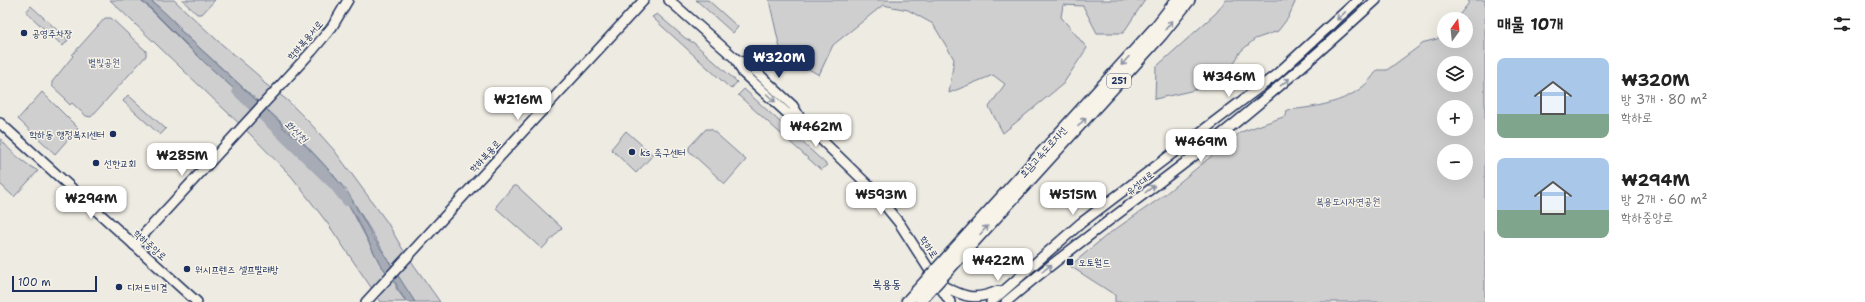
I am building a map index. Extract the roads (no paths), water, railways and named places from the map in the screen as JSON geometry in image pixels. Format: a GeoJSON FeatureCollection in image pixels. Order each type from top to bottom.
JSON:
{"type":"FeatureCollection","features":[{"type":"Feature","properties":{"kind":"highway","name":"호남고속도로지선"},"geometry":{"type":"LineString","coordinates":[[907,302],[918,298],[1043,158],[1156,27],[1177,0]]}},
{"type":"Feature","properties":{"kind":"highway","name":"호남고속도로지선"},"geometry":{"type":"LineString","coordinates":[[1043,158],[1162,34],[1189,0]]}},
{"type":"Feature","properties":{"kind":"street","name":"학하복용서로"},"geometry":{"type":"LineString","coordinates":[[134,245],[332,27],[348,0]]}},
{"type":"Feature","properties":{"kind":"street","name":"학하복용로"},"geometry":{"type":"LineString","coordinates":[[366,302],[644,0]]}},
{"type":"Feature","properties":{"kind":"street","name":"학하로"},"geometry":{"type":"LineString","coordinates":[[669,0],[736,59],[743,73],[787,113],[802,121],[870,186],[900,224],[950,302]]}},
{"type":"Feature","properties":{"kind":"street","name":"유성대로"},"geometry":{"type":"LineString","coordinates":[[991,302],[1081,223],[1277,74],[1358,0]]}},
{"type":"Feature","properties":{"kind":"street","name":"유성대로"},"geometry":{"type":"LineString","coordinates":[[1006,302],[1218,136],[1302,67],[1376,0]]}},
{"type":"Feature","properties":{"kind":"street","name":"학하중앙로"},"geometry":{"type":"LineString","coordinates":[[0,123],[197,302]]}},
{"type":"Feature","properties":{"kind":"street"},"geometry":{"type":"LineString","coordinates":[[939,284],[972,300],[988,296],[1019,277]]}},
{"type":"Feature","properties":{"kind":"street"},"geometry":{"type":"LineString","coordinates":[[939,284],[941,302]]}},
{"type":"Feature","properties":{"kind":"waterway","name":"화산천"},"geometry":{"type":"LineString","coordinates":[[237,91],[334,185],[347,201]]}},
{"type":"Feature","properties":{"kind":"place","name":"공영주차장"},"geometry":{"type":"Point","coordinates":[24,33]}},
{"type":"Feature","properties":{"kind":"place","name":"학하동 행정복지센터"},"geometry":{"type":"Point","coordinates":[113,134]}},
{"type":"Feature","properties":{"kind":"place","name":"ks 축구센터"},"geometry":{"type":"Point","coordinates":[632,152]}},
{"type":"Feature","properties":{"kind":"place","name":"선한교회"},"geometry":{"type":"Point","coordinates":[96,163]}},
{"type":"Feature","properties":{"kind":"place","name":"오토월드"},"geometry":{"type":"Point","coordinates":[1070,262]}},
{"type":"Feature","properties":{"kind":"place","name":"워시프렌즈 셀프빨래방"},"geometry":{"type":"Point","coordinates":[187,269]}},
{"type":"Feature","properties":{"kind":"place","name":"디저트비결"},"geometry":{"type":"Point","coordinates":[119,287]}},
{"type":"Feature","properties":{"kind":"district","name":"복용동"},"geometry":{"type":"Point","coordinates":[887,284]}},
{"type":"Feature","properties":{"kind":"park label","name":"별빛공원"},"geometry":{"type":"Point","coordinates":[104,62]}},
{"type":"Feature","properties":{"kind":"park label","name":"복용도시자연공원"},"geometry":{"type":"Point","coordinates":[1348,201]}}]}
